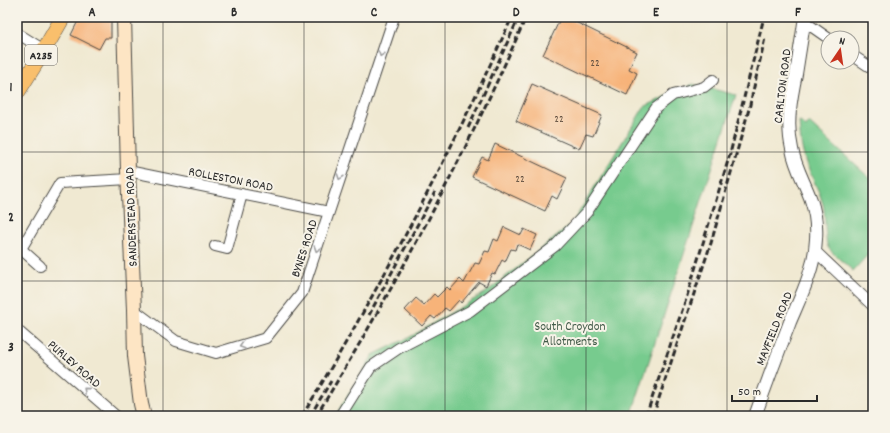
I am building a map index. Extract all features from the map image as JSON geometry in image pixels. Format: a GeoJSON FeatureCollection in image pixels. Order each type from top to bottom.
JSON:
{"type":"FeatureCollection","features":[{"type":"Feature","properties":{"kind":"main road","name":"A235"},"geometry":{"type":"LineString","coordinates":[[17,93],[63,17]]}},
{"type":"Feature","properties":{"kind":"main road","name":"SANDERSTEAD ROAD"},"geometry":{"type":"LineString","coordinates":[[124,17],[128,175],[134,310],[134,356],[144,416]]}},
{"type":"Feature","properties":{"kind":"street","name":"BYNES ROAD"},"geometry":{"type":"LineString","coordinates":[[134,310],[176,341],[216,353],[266,338],[302,292],[394,17]]}},
{"type":"Feature","properties":{"kind":"street"},"geometry":{"type":"LineString","coordinates":[[805,19],[820,31]]}},
{"type":"Feature","properties":{"kind":"street","name":"CARLTON ROAD"},"geometry":{"type":"LineString","coordinates":[[805,19],[791,101],[790,133],[793,155],[814,211],[816,225],[815,251]]}},
{"type":"Feature","properties":{"kind":"street"},"geometry":{"type":"LineString","coordinates":[[17,34],[44,50]]}},
{"type":"Feature","properties":{"kind":"street"},"geometry":{"type":"LineString","coordinates":[[860,60],[873,69]]}},
{"type":"Feature","properties":{"kind":"street"},"geometry":{"type":"LineString","coordinates":[[340,416],[371,367],[399,348],[470,311],[556,246],[587,212],[656,108],[673,95],[704,87],[713,80]]}},
{"type":"Feature","properties":{"kind":"street","name":"ROLLESTON ROAD"},"geometry":{"type":"LineString","coordinates":[[40,266],[21,250],[60,183],[128,175],[242,194],[328,212]]}},
{"type":"Feature","properties":{"kind":"street"},"geometry":{"type":"LineString","coordinates":[[214,246],[227,249],[242,194]]}},
{"type":"Feature","properties":{"kind":"street"},"geometry":{"type":"LineString","coordinates":[[815,251],[873,306]]}},
{"type":"Feature","properties":{"kind":"street","name":"MAYFIELD ROAD"},"geometry":{"type":"LineString","coordinates":[[754,416],[807,279],[815,251]]}},
{"type":"Feature","properties":{"kind":"street","name":"PURLEY ROAD"},"geometry":{"type":"LineString","coordinates":[[17,330],[116,416]]}},
{"type":"Feature","properties":{"kind":"green space","name":"South Croydon Allotments"},"geometry":{"type":"Polygon","coordinates":[[[693,84],[736,95],[631,416],[335,416],[373,355],[410,337],[485,293],[571,225],[644,107],[693,84]]]}},
{"type":"Feature","properties":{"kind":"green space"},"geometry":{"type":"Polygon","coordinates":[[[799,121],[806,127],[809,123],[873,181],[873,249],[853,271],[828,247],[823,204],[804,158],[799,121]]]}},
{"type":"Feature","properties":{"kind":"building"},"geometry":{"type":"Polygon","coordinates":[[[80,17],[111,17],[111,38],[105,38],[99,49],[71,35],[80,17]]]}},
{"type":"Feature","properties":{"kind":"building"},"geometry":{"type":"Polygon","coordinates":[[[561,17],[565,17],[637,52],[629,69],[637,73],[627,95],[543,55],[561,17]]]}},
{"type":"Feature","properties":{"kind":"building"},"geometry":{"type":"Polygon","coordinates":[[[532,84],[602,115],[593,136],[586,134],[579,149],[516,121],[532,84]]]}},
{"type":"Feature","properties":{"kind":"building"},"geometry":{"type":"Polygon","coordinates":[[[495,144],[567,178],[557,199],[552,196],[545,211],[472,177],[482,157],[488,160],[495,144]]]}},
{"type":"Feature","properties":{"kind":"building"},"geometry":{"type":"Polygon","coordinates":[[[504,227],[521,235],[524,229],[537,235],[530,250],[517,244],[515,250],[511,249],[505,262],[502,260],[495,274],[492,273],[486,286],[479,282],[461,303],[459,300],[449,311],[445,308],[435,319],[431,316],[422,326],[405,310],[416,298],[424,305],[434,294],[437,297],[447,287],[450,290],[460,279],[464,283],[475,263],[479,264],[485,251],[489,252],[494,239],[498,241],[504,227]]]}},
{"type":"Feature","properties":{"kind":"railway"},"geometry":{"type":"LineString","coordinates":[[302,416],[359,319],[413,220],[464,119],[512,17]]}},
{"type":"Feature","properties":{"kind":"railway"},"geometry":{"type":"LineString","coordinates":[[468,128],[519,17]]}},
{"type":"Feature","properties":{"kind":"railway"},"geometry":{"type":"LineString","coordinates":[[316,416],[374,319],[428,220],[479,119],[526,17]]}},
{"type":"Feature","properties":{"kind":"railway"},"geometry":{"type":"LineString","coordinates":[[646,416],[686,299],[730,154],[764,17]]}},
{"type":"Feature","properties":{"kind":"railway"},"geometry":{"type":"LineString","coordinates":[[653,416],[711,243],[749,109],[765,38]]}},
{"type":"Feature","properties":{"kind":"railway"},"geometry":{"type":"LineString","coordinates":[[369,315],[435,192]]}},
{"type":"Feature","properties":{"kind":"railway"},"geometry":{"type":"LineString","coordinates":[[310,416],[331,381]]}}]}
